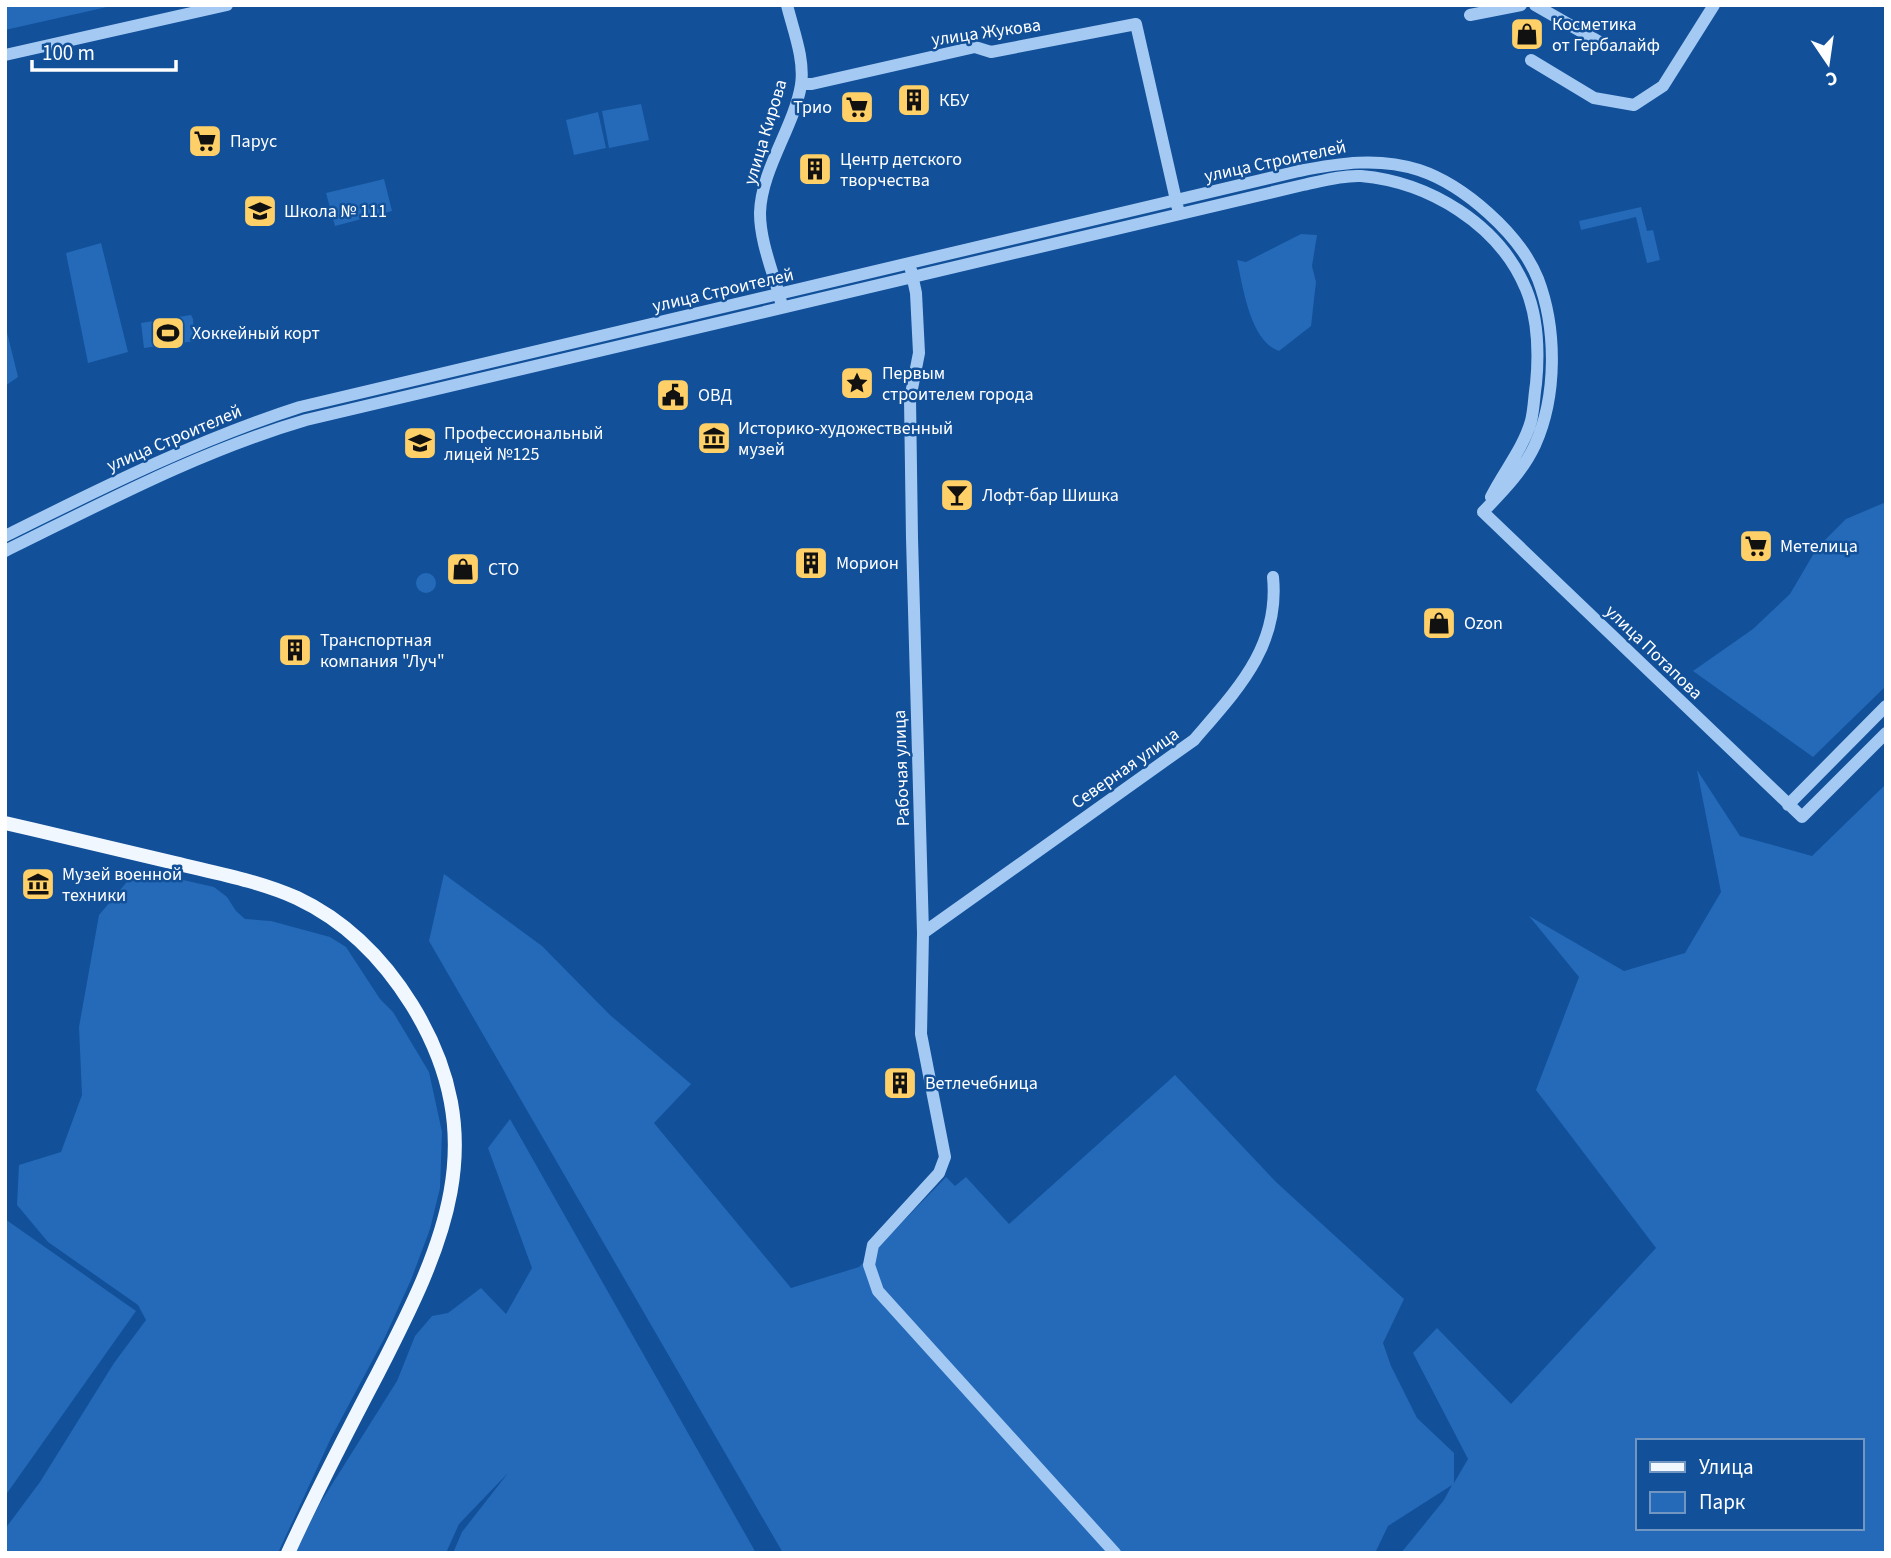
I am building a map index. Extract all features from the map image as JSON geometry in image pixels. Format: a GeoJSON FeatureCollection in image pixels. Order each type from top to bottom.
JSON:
{"type":"FeatureCollection","features":[{"type":"Feature","properties":{"kind":"main road"},"geometry":{"type":"LineString","coordinates":[[5,823],[226,875],[276,890],[307,903],[348,930],[382,964],[415,1010],[441,1062],[454,1132],[453,1179],[447,1217],[433,1258],[411,1307],[307,1510],[288,1553]]}},
{"type":"Feature","properties":{"kind":"street"},"geometry":{"type":"LineString","coordinates":[[5,55],[227,5]]}},
{"type":"Feature","properties":{"kind":"street","name":"улица Кирова"},"geometry":{"type":"LineString","coordinates":[[782,309],[763,236],[761,213],[765,187],[801,84],[800,58],[787,5]]}},
{"type":"Feature","properties":{"kind":"street"},"geometry":{"type":"LineString","coordinates":[[1470,15],[1521,5]]}},
{"type":"Feature","properties":{"kind":"street"},"geometry":{"type":"LineString","coordinates":[[1535,5],[1603,44]]}},
{"type":"Feature","properties":{"kind":"street"},"geometry":{"type":"LineString","coordinates":[[1531,60],[1594,98],[1633,105],[1663,86],[1714,5]]}},
{"type":"Feature","properties":{"kind":"street","name":"улица Жукова"},"geometry":{"type":"LineString","coordinates":[[801,84],[812,84],[975,47],[991,52],[1136,24],[1175,201]]}},
{"type":"Feature","properties":{"kind":"street","name":"улица Строителей"},"geometry":{"type":"LineString","coordinates":[[5,536],[154,463],[238,427],[300,407],[1175,201],[1348,162],[1365,161],[1419,170],[1448,183],[1474,200],[1494,217],[1538,278],[1551,331],[1551,368],[1543,422],[1535,445],[1519,473],[1483,512]]}},
{"type":"Feature","properties":{"kind":"street","name":"улица Строителей"},"geometry":{"type":"LineString","coordinates":[[5,551],[160,475],[272,430],[365,405],[1336,178],[1359,176],[1402,183],[1444,200],[1486,232],[1519,274],[1527,291],[1536,330],[1537,372],[1531,419],[1523,444],[1483,512]]}},
{"type":"Feature","properties":{"kind":"street"},"geometry":{"type":"LineString","coordinates":[[1175,201],[1180,215]]}},
{"type":"Feature","properties":{"kind":"street","name":"Рабочая улица"},"geometry":{"type":"LineString","coordinates":[[910,263],[917,302],[919,352],[910,399],[923,933],[921,1034],[945,1157],[939,1173],[873,1245],[869,1265],[878,1291],[1115,1553]]}},
{"type":"Feature","properties":{"kind":"street"},"geometry":{"type":"LineString","coordinates":[[1536,330],[1551,331]]}},
{"type":"Feature","properties":{"kind":"street","name":"улица Потапова"},"geometry":{"type":"LineString","coordinates":[[1483,512],[1802,817],[1886,733]]}},
{"type":"Feature","properties":{"kind":"street","name":"Северная улица"},"geometry":{"type":"LineString","coordinates":[[923,933],[1194,740],[1258,659],[1275,597],[1273,577]]}},
{"type":"Feature","properties":{"kind":"street"},"geometry":{"type":"LineString","coordinates":[[1788,805],[1886,706]]}},
{"type":"Feature","properties":{"kind":"green space"},"geometry":{"type":"Polygon","coordinates":[[[5,5],[116,5],[5,30],[5,5]]]}},
{"type":"Feature","properties":{"kind":"green space"},"geometry":{"type":"Polygon","coordinates":[[[641,104],[649,140],[609,148],[602,111],[641,104]]]}},
{"type":"Feature","properties":{"kind":"green space"},"geometry":{"type":"Polygon","coordinates":[[[598,112],[606,148],[574,155],[566,120],[598,112]]]}},
{"type":"Feature","properties":{"kind":"green space"},"geometry":{"type":"Polygon","coordinates":[[[384,179],[392,211],[335,226],[326,193],[384,179]]]}},
{"type":"Feature","properties":{"kind":"green space"},"geometry":{"type":"Polygon","coordinates":[[[1641,207],[1647,231],[1653,230],[1660,260],[1647,263],[1636,217],[1581,230],[1579,221],[1641,207]]]}},
{"type":"Feature","properties":{"kind":"green space"},"geometry":{"type":"Polygon","coordinates":[[[1301,234],[1317,235],[1312,266],[1316,282],[1311,326],[1279,351],[1261,336],[1249,312],[1237,260],[1246,262],[1301,234]]]}},
{"type":"Feature","properties":{"kind":"green space"},"geometry":{"type":"Polygon","coordinates":[[[101,243],[128,352],[88,363],[66,253],[101,243]]]}},
{"type":"Feature","properties":{"kind":"green space","name":"Хоккейный корт"},"geometry":{"type":"Polygon","coordinates":[[[191,315],[195,341],[144,348],[141,323],[191,315]]]}},
{"type":"Feature","properties":{"kind":"green space"},"geometry":{"type":"Polygon","coordinates":[[[5,324],[18,377],[5,386],[5,324]]]}},
{"type":"Feature","properties":{"kind":"green space"},"geometry":{"type":"Polygon","coordinates":[[[1886,502],[1886,686],[1813,757],[1693,671],[1753,629],[1790,594],[1817,548],[1846,519],[1886,502]]]}},
{"type":"Feature","properties":{"kind":"green space"},"geometry":{"type":"Polygon","coordinates":[[[422,573],[430,573],[436,583],[430,593],[422,593],[416,587],[416,579],[422,573]]]}},
{"type":"Feature","properties":{"kind":"green space"},"geometry":{"type":"Polygon","coordinates":[[[1697,770],[1740,836],[1812,856],[1886,784],[1886,1553],[1401,1553],[1444,1500],[1452,1485],[1388,1526],[1375,1553],[783,1553],[429,941],[444,874],[542,946],[610,1015],[691,1084],[654,1123],[791,1288],[859,1267],[946,1177],[955,1186],[966,1177],[1009,1224],[1175,1075],[1276,1182],[1404,1299],[1383,1343],[1391,1366],[1417,1418],[1454,1453],[1454,1483],[1468,1459],[1413,1353],[1437,1328],[1511,1404],[1656,1248],[1536,1090],[1579,977],[1529,916],[1624,971],[1685,953],[1721,892],[1697,770]]]}},
{"type":"Feature","properties":{"kind":"green space"},"geometry":{"type":"Polygon","coordinates":[[[139,870],[214,887],[227,897],[245,919],[271,921],[330,937],[346,947],[380,999],[393,1012],[429,1072],[442,1132],[440,1188],[430,1229],[411,1280],[385,1337],[331,1438],[278,1553],[5,1553],[5,1529],[40,1482],[114,1363],[146,1320],[138,1305],[48,1242],[17,1205],[19,1165],[61,1152],[82,1095],[79,1027],[99,915],[126,883],[130,872],[139,870]]]}},
{"type":"Feature","properties":{"kind":"green space"},"geometry":{"type":"Polygon","coordinates":[[[510,1119],[756,1553],[453,1553],[462,1532],[508,1473],[459,1524],[446,1553],[295,1553],[319,1505],[397,1381],[415,1336],[432,1316],[448,1313],[481,1288],[506,1314],[532,1268],[488,1148],[510,1119]]]}},
{"type":"Feature","properties":{"kind":"green space"},"geometry":{"type":"Polygon","coordinates":[[[5,1219],[136,1311],[5,1496],[5,1219]]]}},
{"type":"Feature","properties":{"kind":"place","name":"Косметика от Гербалайф"},"geometry":{"type":"Point","coordinates":[1527,34]}},
{"type":"Feature","properties":{"kind":"place","name":"КБУ"},"geometry":{"type":"Point","coordinates":[914,100]}},
{"type":"Feature","properties":{"kind":"place","name":"Трио"},"geometry":{"type":"Point","coordinates":[857,107]}},
{"type":"Feature","properties":{"kind":"place","name":"Парус"},"geometry":{"type":"Point","coordinates":[205,141]}},
{"type":"Feature","properties":{"kind":"place","name":"Центр детского творчества"},"geometry":{"type":"Point","coordinates":[815,169]}},
{"type":"Feature","properties":{"kind":"place","name":"Школа № 111"},"geometry":{"type":"Point","coordinates":[260,211]}},
{"type":"Feature","properties":{"kind":"place","name":"Хоккейный корт"},"geometry":{"type":"Point","coordinates":[168,333]}},
{"type":"Feature","properties":{"kind":"place","name":"Первым строителем города"},"geometry":{"type":"Point","coordinates":[857,383]}},
{"type":"Feature","properties":{"kind":"place","name":"ОВД"},"geometry":{"type":"Point","coordinates":[673,395]}},
{"type":"Feature","properties":{"kind":"place","name":"Историко-художественный музей"},"geometry":{"type":"Point","coordinates":[714,438]}},
{"type":"Feature","properties":{"kind":"place","name":"Профессиональный лицей №125"},"geometry":{"type":"Point","coordinates":[420,443]}},
{"type":"Feature","properties":{"kind":"place","name":"Лофт-бар Шишка"},"geometry":{"type":"Point","coordinates":[957,495]}},
{"type":"Feature","properties":{"kind":"place","name":"Метелица"},"geometry":{"type":"Point","coordinates":[1756,546]}},
{"type":"Feature","properties":{"kind":"place","name":"Морион"},"geometry":{"type":"Point","coordinates":[811,563]}},
{"type":"Feature","properties":{"kind":"place","name":"СТО"},"geometry":{"type":"Point","coordinates":[463,569]}},
{"type":"Feature","properties":{"kind":"place","name":"Ozon"},"geometry":{"type":"Point","coordinates":[1439,623]}},
{"type":"Feature","properties":{"kind":"place","name":"Транспортная компания \"Луч\""},"geometry":{"type":"Point","coordinates":[295,650]}},
{"type":"Feature","properties":{"kind":"place","name":"Музей военной техники"},"geometry":{"type":"Point","coordinates":[38,884]}},
{"type":"Feature","properties":{"kind":"place","name":"Ветлечебница"},"geometry":{"type":"Point","coordinates":[900,1083]}}]}
